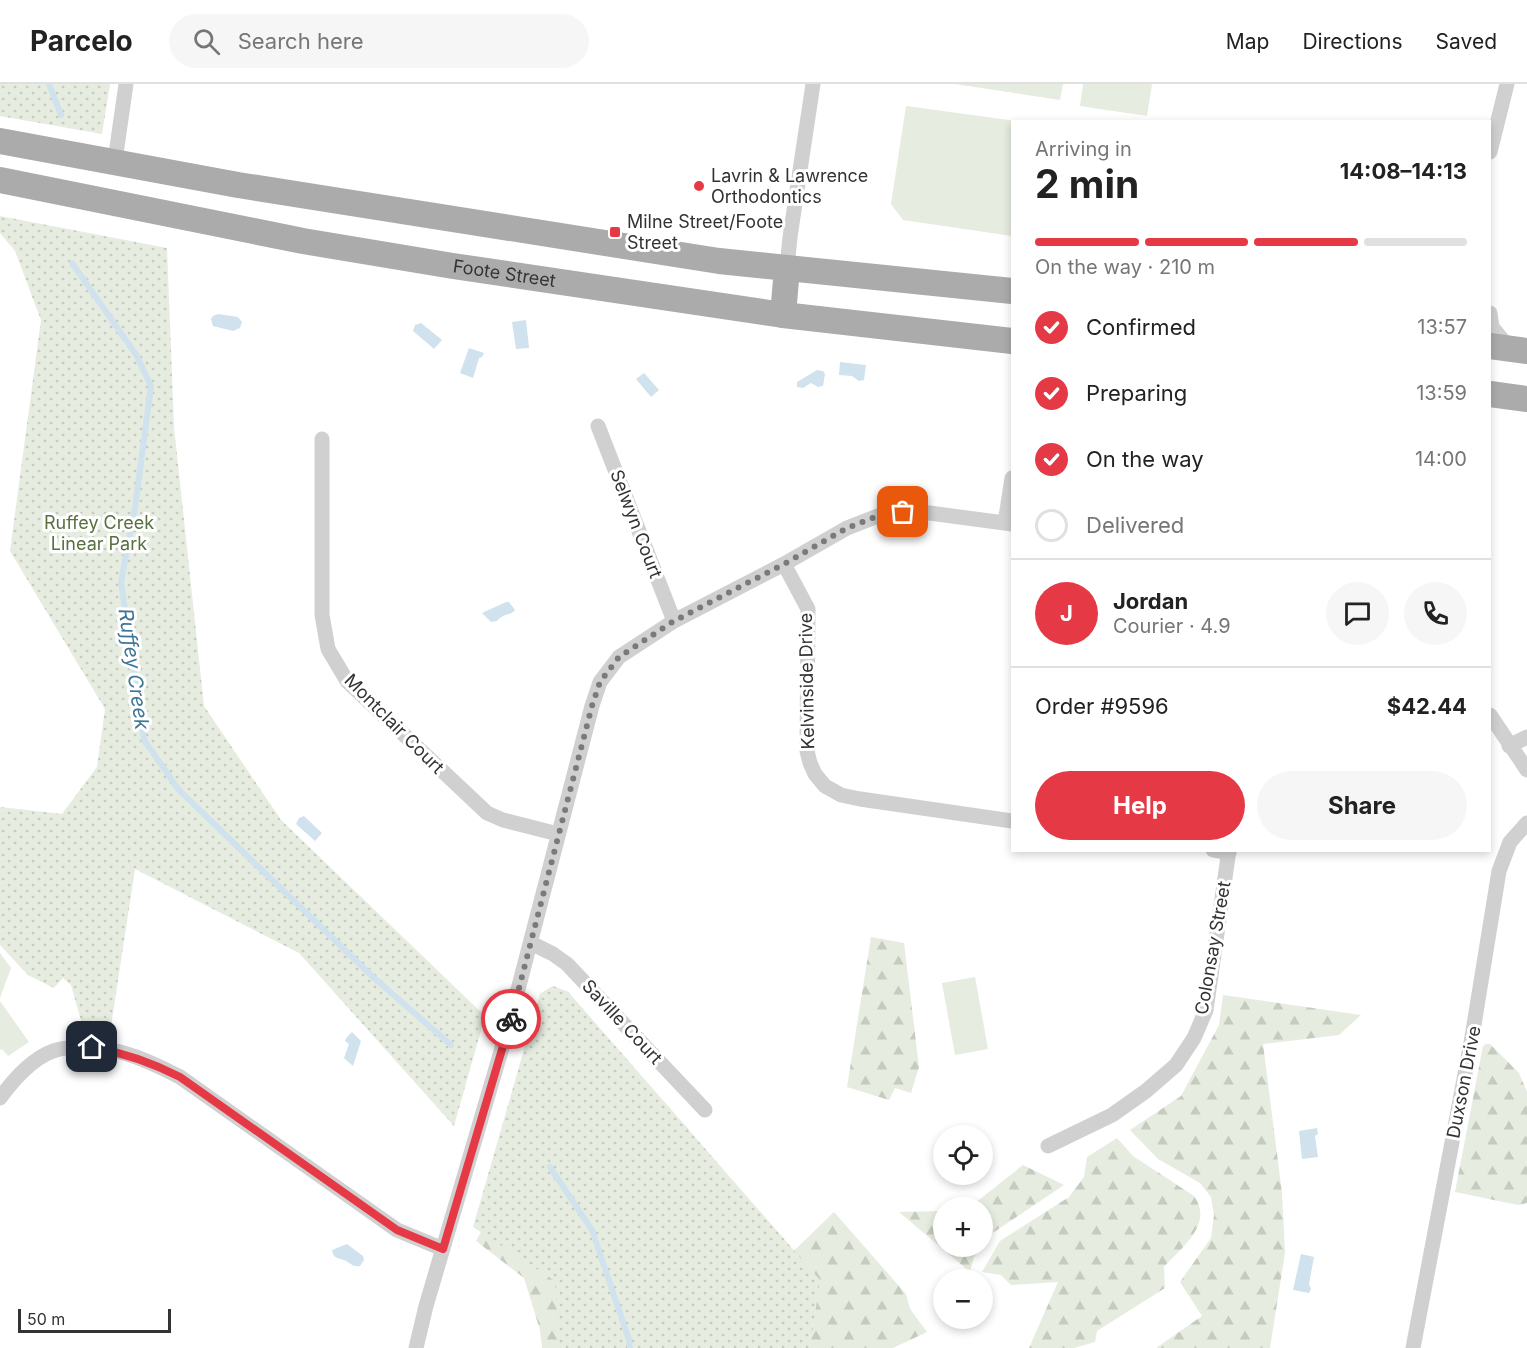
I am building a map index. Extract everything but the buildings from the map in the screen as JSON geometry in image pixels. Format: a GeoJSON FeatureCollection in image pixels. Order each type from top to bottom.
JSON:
{"type":"FeatureCollection","features":[{"type":"Feature","properties":{"kind":"main road"},"geometry":{"type":"LineString","coordinates":[[0,141],[238,184],[726,262],[1011,291]]}},
{"type":"Feature","properties":{"kind":"main road"},"geometry":{"type":"LineString","coordinates":[[108,202],[115,161]]}},
{"type":"Feature","properties":{"kind":"main road","name":"Foote Street"},"geometry":{"type":"LineString","coordinates":[[0,180],[326,245],[783,315],[1011,345]]}},
{"type":"Feature","properties":{"kind":"main road"},"geometry":{"type":"LineString","coordinates":[[783,315],[787,268]]}},
{"type":"Feature","properties":{"kind":"main road"},"geometry":{"type":"LineString","coordinates":[[1491,394],[1527,399]]}},
{"type":"Feature","properties":{"kind":"street"},"geometry":{"type":"LineString","coordinates":[[115,161],[126,84]]}},
{"type":"Feature","properties":{"kind":"street"},"geometry":{"type":"LineString","coordinates":[[787,268],[813,84]]}},
{"type":"Feature","properties":{"kind":"street"},"geometry":{"type":"LineString","coordinates":[[1491,148],[1507,84]]}},
{"type":"Feature","properties":{"kind":"street"},"geometry":{"type":"LineString","coordinates":[[1491,320],[1492,327],[1509,349]]}},
{"type":"Feature","properties":{"kind":"street","name":"Selwyn Court"},"geometry":{"type":"LineString","coordinates":[[598,426],[674,621]]}},
{"type":"Feature","properties":{"kind":"street","name":"Montclair Court"},"geometry":{"type":"LineString","coordinates":[[322,439],[322,615],[328,649],[342,673],[347,681],[488,813],[503,820],[558,834]]}},
{"type":"Feature","properties":{"kind":"street"},"geometry":{"type":"LineString","coordinates":[[416,1348],[426,1306],[531,943],[600,682],[619,657],[674,621],[784,564],[847,528],[883,514],[922,512],[1009,523],[1011,493]]}},
{"type":"Feature","properties":{"kind":"street","name":"Kelvinside Drive"},"geometry":{"type":"LineString","coordinates":[[784,564],[808,609],[807,751],[815,774],[825,786],[841,795],[860,799],[1011,821]]}},
{"type":"Feature","properties":{"kind":"street"},"geometry":{"type":"LineString","coordinates":[[1491,717],[1527,770]]}},
{"type":"Feature","properties":{"kind":"street"},"geometry":{"type":"LineString","coordinates":[[1509,746],[1527,737]]}},
{"type":"Feature","properties":{"kind":"street","name":"Duxson Drive"},"geometry":{"type":"LineString","coordinates":[[1413,1348],[1474,1028],[1499,871],[1510,842],[1527,824]]}},
{"type":"Feature","properties":{"kind":"street","name":"Colonsay Street"},"geometry":{"type":"LineString","coordinates":[[1048,1146],[1112,1115],[1146,1091],[1176,1065],[1194,1038],[1206,1010],[1229,852]]}},
{"type":"Feature","properties":{"kind":"street","name":"Saville Court"},"geometry":{"type":"LineString","coordinates":[[531,943],[554,954],[567,964],[705,1110]]}},
{"type":"Feature","properties":{"kind":"street"},"geometry":{"type":"LineString","coordinates":[[0,1098],[10,1085],[38,1059],[60,1049],[92,1047],[123,1053],[152,1063],[180,1077],[397,1230],[443,1249]]}},
{"type":"Feature","properties":{"kind":"green space"},"geometry":{"type":"Polygon","coordinates":[[[0,84],[110,84],[102,134],[0,116],[0,84]]]}},
{"type":"Feature","properties":{"kind":"green space"},"geometry":{"type":"Polygon","coordinates":[[[955,84],[1063,84],[1060,100],[955,84]]]}},
{"type":"Feature","properties":{"kind":"green space"},"geometry":{"type":"Polygon","coordinates":[[[1083,84],[1152,84],[1147,116],[1080,106],[1083,84]]]}},
{"type":"Feature","properties":{"kind":"green space"},"geometry":{"type":"Polygon","coordinates":[[[906,106],[1011,120],[1011,236],[903,220],[891,204],[906,106]]]}},
{"type":"Feature","properties":{"kind":"green space","name":"Ruffey Creek Linear Park"},"geometry":{"type":"Polygon","coordinates":[[[0,216],[167,248],[174,427],[204,706],[281,820],[485,1016],[454,1126],[299,953],[135,869],[111,1026],[82,1024],[71,985],[63,978],[54,988],[28,975],[0,945],[0,807],[62,814],[97,767],[105,709],[10,551],[41,320],[15,251],[0,233],[0,216]]]}},
{"type":"Feature","properties":{"kind":"green space"},"geometry":{"type":"Polygon","coordinates":[[[871,937],[904,943],[919,1067],[911,1093],[895,1088],[889,1100],[847,1087],[871,937]]]}},
{"type":"Feature","properties":{"kind":"green space"},"geometry":{"type":"Polygon","coordinates":[[[0,953],[11,968],[0,998],[0,953]]]}},
{"type":"Feature","properties":{"kind":"green space"},"geometry":{"type":"Polygon","coordinates":[[[975,977],[988,1049],[955,1055],[942,983],[975,977]]]}},
{"type":"Feature","properties":{"kind":"green space"},"geometry":{"type":"Polygon","coordinates":[[[553,986],[568,992],[688,1129],[773,1271],[834,1212],[906,1294],[910,1309],[927,1332],[893,1348],[542,1348],[540,1330],[524,1278],[476,1241],[508,1182],[540,994],[553,986]]]}},
{"type":"Feature","properties":{"kind":"green space"},"geometry":{"type":"Polygon","coordinates":[[[553,986],[568,992],[820,1280],[810,1348],[559,1348],[555,1281],[473,1227],[540,994],[553,986]]]}},
{"type":"Feature","properties":{"kind":"green space"},"geometry":{"type":"Polygon","coordinates":[[[1223,995],[1361,1015],[1339,1035],[1263,1044],[1282,1193],[1285,1253],[1270,1348],[1156,1348],[1202,1316],[1180,1282],[1211,1238],[1214,1215],[1211,1197],[1200,1183],[1158,1159],[1130,1130],[1181,1096],[1219,1025],[1223,995]]]}},
{"type":"Feature","properties":{"kind":"green space"},"geometry":{"type":"Polygon","coordinates":[[[0,1001],[29,1042],[8,1056],[2,1049],[0,1050],[0,1001]]]}},
{"type":"Feature","properties":{"kind":"green space"},"geometry":{"type":"Polygon","coordinates":[[[1490,1044],[1519,1073],[1527,1092],[1527,1203],[1518,1205],[1455,1192],[1483,1046],[1490,1044]]]}},
{"type":"Feature","properties":{"kind":"green space"},"geometry":{"type":"Polygon","coordinates":[[[1117,1138],[1133,1156],[1194,1196],[1199,1206],[1198,1225],[1187,1243],[1164,1267],[1165,1288],[1097,1331],[1095,1342],[1074,1348],[1029,1348],[1058,1282],[1011,1285],[1001,1275],[993,1274],[993,1269],[984,1269],[991,1257],[993,1257],[1000,1241],[1069,1197],[1084,1177],[1087,1157],[1117,1138]]]}},
{"type":"Feature","properties":{"kind":"green space"},"geometry":{"type":"Polygon","coordinates":[[[1023,1165],[1064,1185],[993,1233],[993,1197],[983,1197],[1023,1165]]]}},
{"type":"Feature","properties":{"kind":"green space"},"geometry":{"type":"Polygon","coordinates":[[[933,1211],[933,1241],[899,1212],[933,1211]]]}},
{"type":"Feature","properties":{"kind":"green space"},"geometry":{"type":"Polygon","coordinates":[[[952,1257],[974,1257],[971,1269],[966,1269],[952,1257]]]}},
{"type":"Feature","properties":{"kind":"water"},"geometry":{"type":"Polygon","coordinates":[[[218,314],[238,317],[242,322],[240,328],[233,331],[213,326],[211,319],[218,314]]]}},
{"type":"Feature","properties":{"kind":"water"},"geometry":{"type":"Polygon","coordinates":[[[526,320],[529,348],[516,349],[512,322],[526,320]]]}},
{"type":"Feature","properties":{"kind":"water"},"geometry":{"type":"Polygon","coordinates":[[[421,323],[442,340],[434,349],[413,331],[415,325],[421,323]]]}},
{"type":"Feature","properties":{"kind":"water"},"geometry":{"type":"Polygon","coordinates":[[[469,348],[484,353],[479,358],[473,378],[460,373],[469,348]]]}},
{"type":"Feature","properties":{"kind":"water"},"geometry":{"type":"Polygon","coordinates":[[[840,362],[866,365],[864,380],[859,381],[852,376],[839,375],[840,362]]]}},
{"type":"Feature","properties":{"kind":"water"},"geometry":{"type":"Polygon","coordinates":[[[817,370],[825,374],[823,386],[818,387],[811,383],[803,388],[797,387],[797,382],[817,370]]]}},
{"type":"Feature","properties":{"kind":"water"},"geometry":{"type":"Polygon","coordinates":[[[644,373],[659,390],[651,397],[636,379],[644,373]]]}},
{"type":"Feature","properties":{"kind":"water"},"geometry":{"type":"Polygon","coordinates":[[[509,602],[515,610],[497,621],[491,622],[482,613],[509,602]]]}},
{"type":"Feature","properties":{"kind":"water"},"geometry":{"type":"Polygon","coordinates":[[[304,816],[322,833],[315,841],[296,824],[299,818],[304,816]]]}},
{"type":"Feature","properties":{"kind":"water"},"geometry":{"type":"Polygon","coordinates":[[[352,1032],[361,1041],[353,1066],[344,1058],[349,1044],[345,1041],[352,1032]]]}},
{"type":"Feature","properties":{"kind":"water"},"geometry":{"type":"Polygon","coordinates":[[[1317,1128],[1318,1134],[1315,1136],[1318,1157],[1302,1159],[1299,1131],[1317,1128]]]}},
{"type":"Feature","properties":{"kind":"water"},"geometry":{"type":"Polygon","coordinates":[[[347,1244],[363,1256],[364,1260],[360,1266],[354,1266],[334,1255],[332,1250],[347,1244]]]}},
{"type":"Feature","properties":{"kind":"water"},"geometry":{"type":"Polygon","coordinates":[[[1301,1254],[1314,1257],[1309,1293],[1293,1290],[1301,1254]]]}},
{"type":"Feature","properties":{"kind":"waterway","name":"Ruffey Creek"},"geometry":{"type":"LineString","coordinates":[[49,84],[61,115]]}},
{"type":"Feature","properties":{"kind":"waterway","name":"Ruffey Creek"},"geometry":{"type":"LineString","coordinates":[[72,263],[137,356],[151,386],[135,508],[121,582],[144,740],[179,790],[374,978],[451,1045]]}},
{"type":"Feature","properties":{"kind":"waterway","name":"Ruffey Creek"},"geometry":{"type":"LineString","coordinates":[[550,1167],[592,1230],[630,1348]]}},
{"type":"Feature","properties":{"kind":"way so far"},"geometry":{"type":"LineString","coordinates":[[511,1019],[592,706],[600,682],[619,657],[674,621],[784,564],[847,528],[883,514],[903,512]]}},
{"type":"Feature","properties":{"kind":"place","name":"Lavrin & Lawrence Orthodontics"},"geometry":{"type":"Point","coordinates":[699,186]}},
{"type":"Feature","properties":{"kind":"place","name":"Milne Street/Foote Street"},"geometry":{"type":"Point","coordinates":[615,232]}},
{"type":"Feature","properties":{"kind":"route"},"geometry":{"type":"LineString","coordinates":[[92,1047],[123,1053],[152,1063],[180,1077],[397,1230],[443,1249],[511,1019]]}}]}
